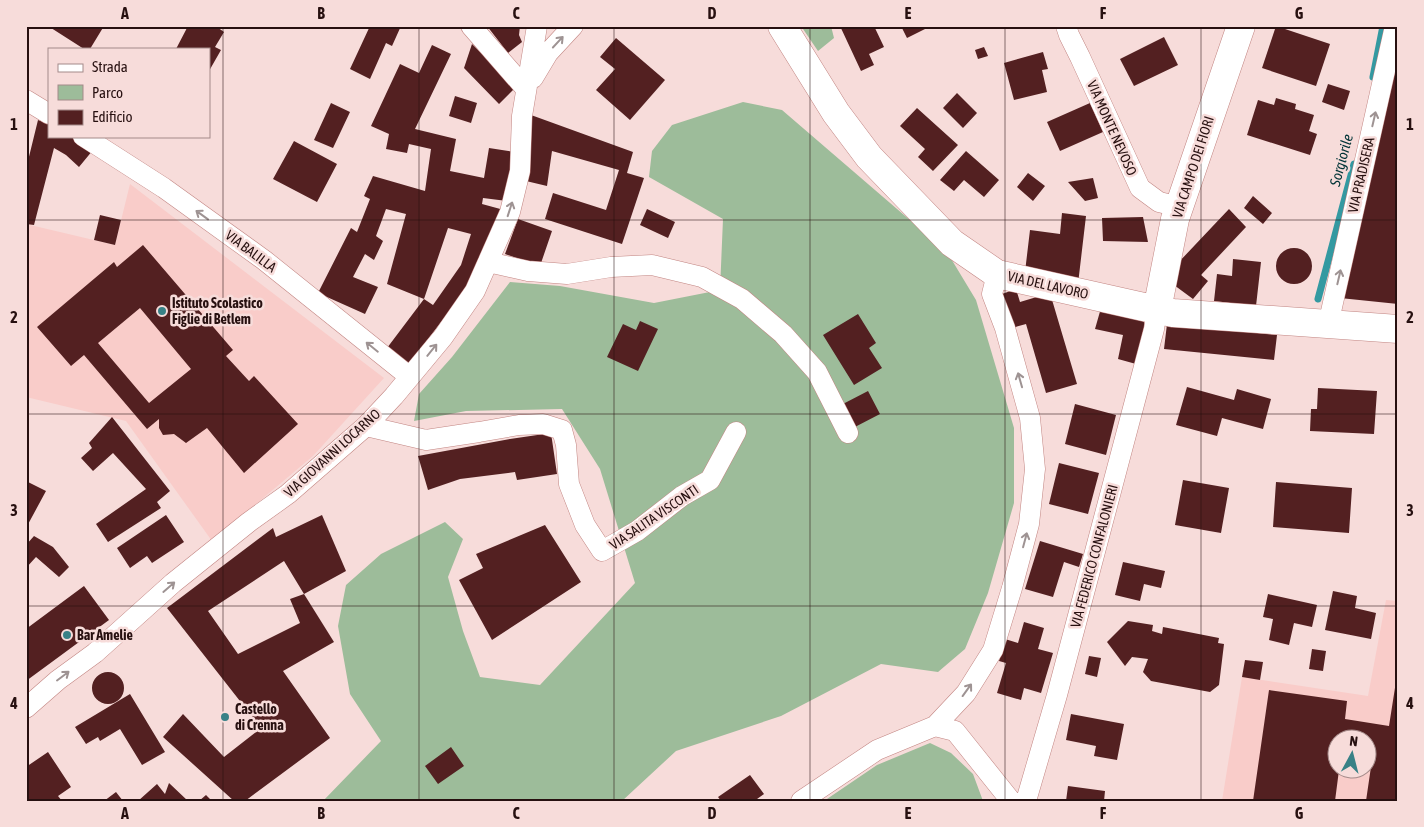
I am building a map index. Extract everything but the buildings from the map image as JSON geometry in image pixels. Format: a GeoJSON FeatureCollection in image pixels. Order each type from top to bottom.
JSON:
{"type":"FeatureCollection","features":[{"type":"Feature","properties":{"kind":"street"},"geometry":{"type":"LineString","coordinates":[[471,26],[526,89],[548,53],[573,26]]}},
{"type":"Feature","properties":{"kind":"street","name":"VIA GIOVANNI LOCARNO"},"geometry":{"type":"LineString","coordinates":[[26,708],[58,680],[95,653],[173,583],[288,494],[366,426],[443,337],[475,291],[510,212],[520,171],[522,116],[537,26]]}},
{"type":"Feature","properties":{"kind":"street","name":"VIA DEL LAVORO"},"geometry":{"type":"LineString","coordinates":[[782,26],[836,113],[869,157],[952,243],[997,274],[1157,310],[1194,315],[1398,329]]}},
{"type":"Feature","properties":{"kind":"street","name":"VIA MONTE NEVOSO"},"geometry":{"type":"LineString","coordinates":[[1066,26],[1140,188],[1158,202],[1180,207]]}},
{"type":"Feature","properties":{"kind":"street","name":"VIA CAMPO DEI FIORI"},"geometry":{"type":"LineString","coordinates":[[1157,310],[1175,219],[1241,26]]}},
{"type":"Feature","properties":{"kind":"street","name":"VIA PRADISERA"},"geometry":{"type":"LineString","coordinates":[[1328,325],[1395,26]]}},
{"type":"Feature","properties":{"kind":"street"},"geometry":{"type":"LineString","coordinates":[[26,100],[48,113]]}},
{"type":"Feature","properties":{"kind":"street","name":"VIA BALILLA"},"geometry":{"type":"LineString","coordinates":[[87,138],[164,188],[264,260],[410,377]]}},
{"type":"Feature","properties":{"kind":"street"},"geometry":{"type":"LineString","coordinates":[[488,262],[528,271],[567,274],[611,267],[652,265],[702,277],[742,299],[784,334],[817,372],[848,433]]}},
{"type":"Feature","properties":{"kind":"street"},"geometry":{"type":"LineString","coordinates":[[801,801],[877,750],[935,726],[966,693],[993,650],[1029,524],[1034,469],[1030,418],[1005,328],[992,294],[997,274]]}},
{"type":"Feature","properties":{"kind":"street","name":"VIA FEDERICO CONFALONIERI"},"geometry":{"type":"LineString","coordinates":[[1026,801],[1057,695],[1152,337],[1157,310]]}},
{"type":"Feature","properties":{"kind":"street","name":"VIA SALITA VISCONTI"},"geometry":{"type":"LineString","coordinates":[[366,426],[426,440],[520,425],[544,424],[562,430],[566,445],[569,484],[585,525],[602,551],[638,530],[682,496],[710,480],[736,432]]}},
{"type":"Feature","properties":{"kind":"street"},"geometry":{"type":"LineString","coordinates":[[935,726],[955,731],[1011,801]]}},
{"type":"Feature","properties":{"kind":"shaded area","name":"Istituto Scolastico Figlie di Betlem"},"geometry":{"type":"Polygon","coordinates":[[[130,184],[384,378],[313,456],[212,541],[126,421],[26,397],[26,224],[115,245],[130,184]]]}},
{"type":"Feature","properties":{"kind":"shaded area"},"geometry":{"type":"Polygon","coordinates":[[[1386,600],[1398,601],[1398,801],[1222,801],[1242,677],[1368,696],[1386,600]]]}},
{"type":"Feature","properties":{"kind":"green space"},"geometry":{"type":"Polygon","coordinates":[[[801,26],[831,26],[834,38],[818,51],[801,26]]]}},
{"type":"Feature","properties":{"kind":"green space"},"geometry":{"type":"Polygon","coordinates":[[[743,102],[782,110],[947,252],[976,300],[1014,428],[1014,503],[988,593],[965,649],[938,672],[881,664],[781,716],[676,751],[622,801],[323,801],[381,741],[350,694],[338,626],[346,585],[381,554],[445,522],[463,539],[448,577],[463,631],[480,677],[540,685],[635,583],[600,469],[562,409],[466,411],[414,421],[419,394],[452,357],[510,282],[560,286],[654,303],[720,290],[723,219],[649,177],[652,151],[672,125],[743,102]]]}},
{"type":"Feature","properties":{"kind":"green space"},"geometry":{"type":"Polygon","coordinates":[[[930,743],[951,753],[973,774],[983,801],[824,801],[877,765],[930,743]]]}},
{"type":"Feature","properties":{"kind":"waterway","name":"Sorgiorile"},"geometry":{"type":"LineString","coordinates":[[1373,77],[1383,26]]}},
{"type":"Feature","properties":{"kind":"waterway","name":"Sorgiorile"},"geometry":{"type":"LineString","coordinates":[[1318,299],[1354,164]]}},
{"type":"Feature","properties":{"kind":"place","name":"Istituto Scolastico Figlie di Betlem"},"geometry":{"type":"Point","coordinates":[162,311]}},
{"type":"Feature","properties":{"kind":"place","name":"Bar Amelie"},"geometry":{"type":"Point","coordinates":[67,635]}},
{"type":"Feature","properties":{"kind":"place","name":"Castello di Crenna"},"geometry":{"type":"Point","coordinates":[225,717]}}]}
